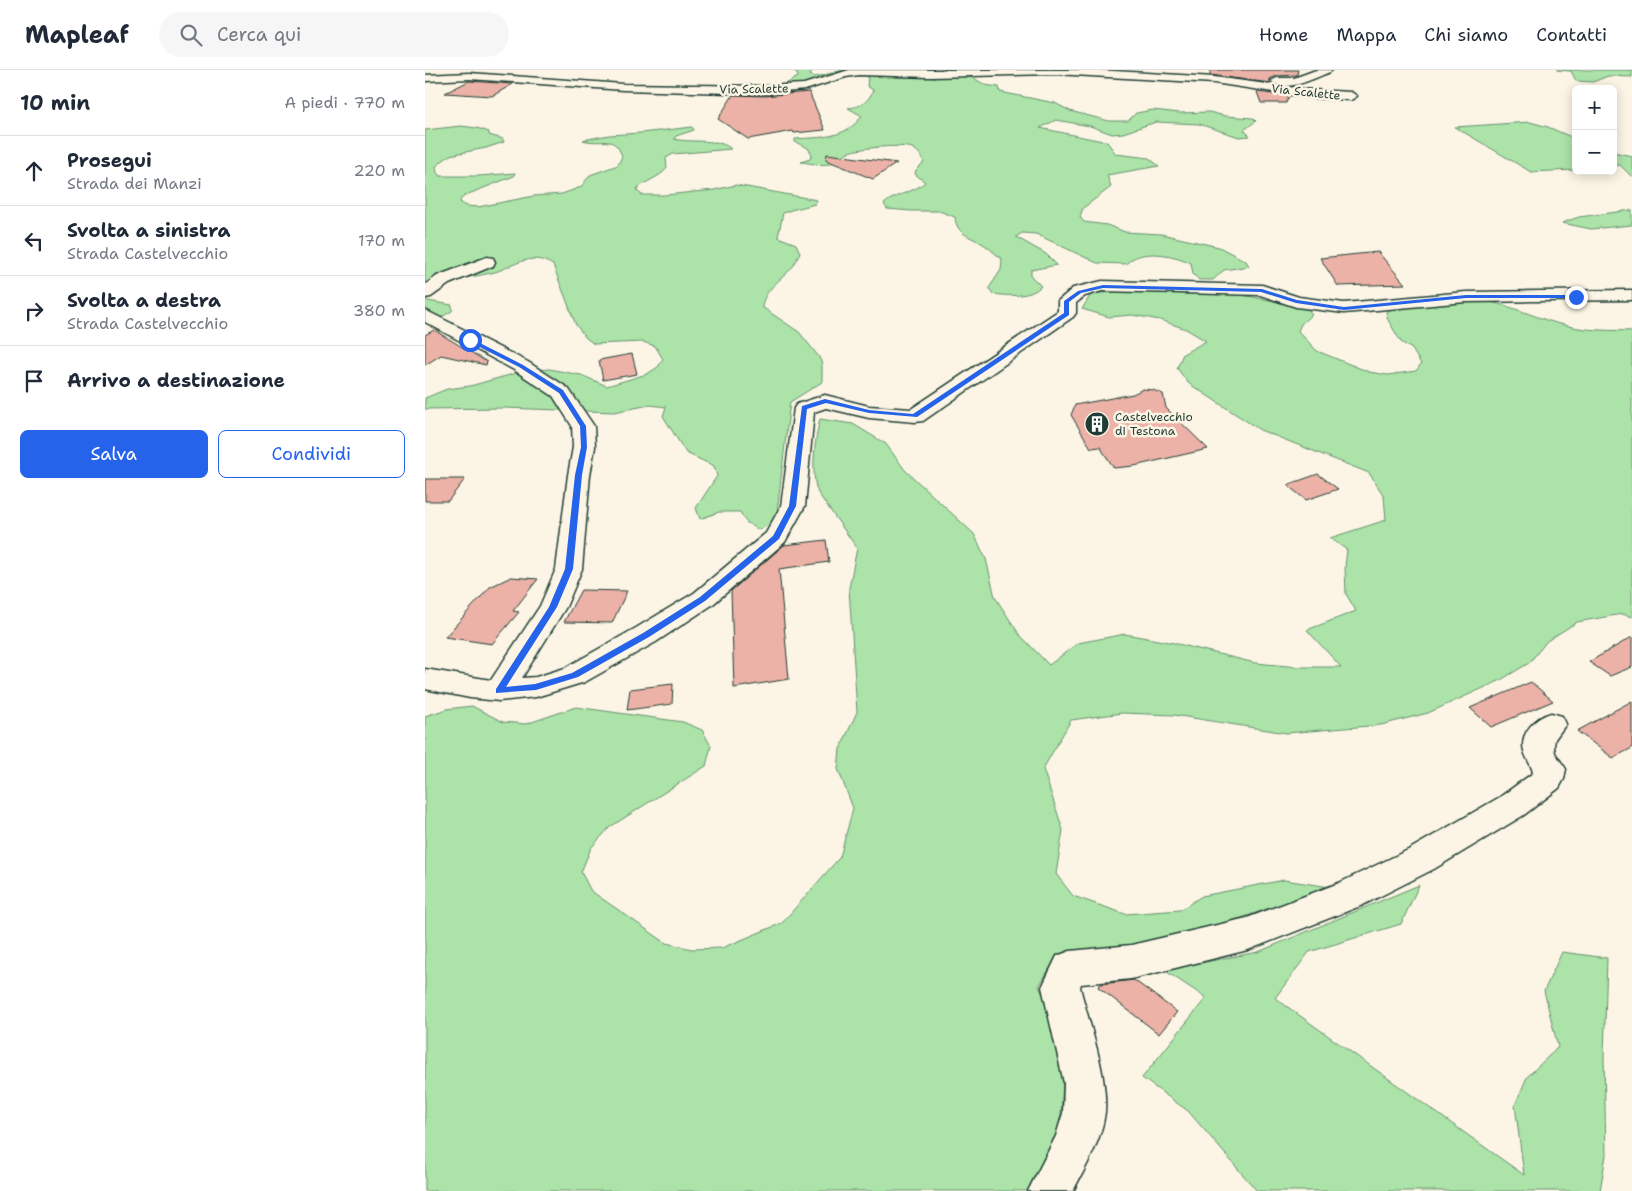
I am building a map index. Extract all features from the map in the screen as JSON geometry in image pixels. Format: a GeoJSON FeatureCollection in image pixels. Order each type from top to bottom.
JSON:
{"type":"FeatureCollection","features":[{"type":"Feature","properties":{"kind":"street"},"geometry":{"type":"LineString","coordinates":[[1171,76],[1295,82],[1326,70]]}},
{"type":"Feature","properties":{"kind":"street","name":"Via Scalette"},"geometry":{"type":"LineString","coordinates":[[425,78],[469,76],[623,88],[722,90],[793,88],[819,83],[844,74],[859,72],[930,74],[1055,71],[1171,76],[1224,81],[1312,94],[1351,96]]}},
{"type":"Feature","properties":{"kind":"street"},"geometry":{"type":"LineString","coordinates":[[425,293],[443,280],[487,262]]}},
{"type":"Feature","properties":{"kind":"street"},"geometry":{"type":"LineString","coordinates":[[425,679],[470,688],[499,691],[536,687],[583,670],[646,635],[703,599],[776,537],[793,506],[804,408],[825,401],[869,412],[915,416],[1067,313],[1067,301],[1079,292],[1103,286],[1262,290],[1296,302],[1344,308],[1466,296],[1576,297],[1632,295]]}},
{"type":"Feature","properties":{"kind":"street"},"geometry":{"type":"LineString","coordinates":[[425,315],[521,366],[561,392],[583,426],[584,447],[579,475],[569,569],[553,607],[499,691]]}},
{"type":"Feature","properties":{"kind":"street"},"geometry":{"type":"LineString","coordinates":[[1050,1191],[1074,1145],[1084,1113],[1084,1083],[1061,987],[1070,968],[1131,962],[1248,934],[1351,894],[1423,859],[1511,806],[1548,779],[1550,769],[1541,758],[1537,748],[1542,731],[1551,724]]}},
{"type":"Feature","properties":{"kind":"green space"},"geometry":{"type":"Polygon","coordinates":[[[792,70],[812,70],[810,75],[816,77],[843,70],[967,75],[966,77],[974,78],[985,85],[999,87],[1000,92],[1055,103],[1070,111],[1109,121],[1128,121],[1136,113],[1153,110],[1180,113],[1209,112],[1225,116],[1253,118],[1256,121],[1244,130],[1250,136],[1239,137],[1199,124],[1156,122],[1123,133],[1112,134],[1090,126],[1056,120],[1040,128],[1107,142],[1116,154],[1149,158],[1159,166],[1107,175],[1111,187],[1083,208],[1080,217],[1084,222],[1107,225],[1125,232],[1161,234],[1219,247],[1246,261],[1249,266],[1224,270],[1213,280],[1199,280],[1193,274],[1191,263],[1175,257],[1148,254],[1132,259],[1126,264],[1097,263],[1036,234],[1022,233],[1016,237],[1046,254],[1057,265],[1031,270],[1031,276],[1041,286],[1031,293],[1012,296],[993,294],[989,288],[1001,270],[1002,259],[986,246],[962,232],[956,223],[955,217],[939,211],[887,209],[884,204],[894,197],[916,189],[925,182],[915,174],[916,170],[924,162],[914,149],[899,146],[871,148],[849,152],[829,164],[818,165],[801,162],[810,159],[812,155],[808,148],[795,142],[795,139],[823,137],[848,129],[862,116],[848,108],[863,103],[869,98],[873,90],[867,86],[868,76],[858,75],[785,87],[784,85],[798,77],[797,73],[792,70]]]}},
{"type":"Feature","properties":{"kind":"green space"},"geometry":{"type":"Polygon","coordinates":[[[1557,70],[1632,70],[1632,77],[1608,76],[1593,82],[1576,81],[1571,71],[1557,70]]]}},
{"type":"Feature","properties":{"kind":"green space"},"geometry":{"type":"Polygon","coordinates":[[[1530,122],[1548,127],[1572,137],[1572,170],[1531,172],[1455,127],[1530,122]]]}},
{"type":"Feature","properties":{"kind":"green space"},"geometry":{"type":"Polygon","coordinates":[[[461,126],[489,132],[489,135],[503,139],[504,142],[486,148],[450,155],[436,166],[437,173],[440,176],[479,176],[515,173],[514,176],[466,195],[460,200],[461,203],[467,206],[478,207],[534,196],[562,194],[581,187],[590,175],[618,165],[622,156],[619,149],[611,142],[583,140],[609,135],[692,127],[694,130],[676,136],[674,139],[720,143],[731,149],[673,154],[666,158],[667,168],[664,171],[636,190],[642,195],[665,195],[714,190],[736,185],[817,200],[815,204],[783,213],[778,237],[796,244],[800,253],[790,270],[766,294],[762,307],[799,332],[819,357],[822,364],[822,382],[790,402],[776,521],[759,530],[746,522],[740,512],[719,512],[700,519],[696,508],[717,476],[714,466],[686,453],[663,416],[666,407],[650,405],[614,412],[504,408],[425,409],[425,398],[447,389],[470,386],[524,371],[549,369],[581,375],[607,386],[647,374],[658,367],[663,359],[655,346],[643,342],[594,344],[586,338],[576,325],[553,265],[544,261],[529,260],[499,271],[447,281],[437,285],[425,294],[425,130],[461,126]]]}},
{"type":"Feature","properties":{"kind":"green space"},"geometry":{"type":"Polygon","coordinates":[[[1617,153],[1632,156],[1632,177],[1620,165],[1617,165],[1617,153]]]}},
{"type":"Feature","properties":{"kind":"green space"},"geometry":{"type":"Polygon","coordinates":[[[1632,210],[1632,225],[1591,229],[1562,223],[1579,217],[1632,210]]]}},
{"type":"Feature","properties":{"kind":"green space"},"geometry":{"type":"Polygon","coordinates":[[[1122,291],[1237,294],[1306,307],[1312,314],[1301,324],[1298,331],[1317,351],[1369,372],[1388,375],[1416,371],[1421,364],[1412,349],[1401,342],[1388,320],[1386,313],[1389,307],[1449,301],[1484,301],[1576,328],[1632,331],[1632,617],[1622,614],[1577,622],[1547,641],[1529,663],[1499,681],[1428,713],[1381,725],[1286,733],[1174,715],[1122,713],[1071,720],[1043,769],[1063,830],[1056,874],[1073,896],[1125,914],[1180,910],[1202,896],[1284,880],[1330,887],[1241,918],[1116,951],[1056,958],[1039,986],[1055,1021],[1064,1064],[1061,1115],[1061,1191],[425,1191],[425,716],[447,709],[472,706],[503,722],[526,724],[576,707],[683,722],[702,730],[711,746],[706,766],[610,827],[591,848],[581,872],[591,891],[666,943],[692,949],[722,948],[782,923],[840,857],[853,808],[838,769],[840,749],[857,712],[849,588],[857,548],[818,493],[814,476],[814,456],[820,419],[853,424],[886,444],[905,470],[974,534],[986,559],[995,597],[1019,634],[1049,665],[1078,643],[1125,634],[1174,643],[1255,663],[1299,667],[1341,667],[1307,630],[1356,611],[1346,594],[1345,567],[1347,550],[1330,538],[1386,520],[1384,496],[1369,473],[1260,430],[1188,383],[1177,368],[1183,354],[1206,341],[1186,329],[1160,320],[1132,315],[1109,317],[1082,309],[1091,294],[1122,291]]]}},
{"type":"Feature","properties":{"kind":"green space"},"geometry":{"type":"Polygon","coordinates":[[[425,298],[428,301],[452,305],[452,311],[442,317],[425,319],[425,298]]]}},
{"type":"Feature","properties":{"kind":"green space"},"geometry":{"type":"Polygon","coordinates":[[[1419,885],[1401,924],[1309,952],[1275,998],[1524,1175],[1515,1105],[1527,1077],[1558,1047],[1544,991],[1562,952],[1607,958],[1604,1057],[1606,1155],[1600,1191],[1257,1191],[1188,1111],[1142,1078],[1206,998],[1164,970],[1258,952],[1419,885]]]}},
{"type":"Feature","properties":{"kind":"building"},"geometry":{"type":"Polygon","coordinates":[[[1210,70],[1298,70],[1297,75],[1276,76],[1270,79],[1270,83],[1210,75],[1210,70]]]}},
{"type":"Feature","properties":{"kind":"building"},"geometry":{"type":"Polygon","coordinates":[[[469,81],[513,84],[492,96],[445,93],[469,81]]]}},
{"type":"Feature","properties":{"kind":"building"},"geometry":{"type":"Polygon","coordinates":[[[809,92],[825,130],[794,133],[793,131],[748,139],[718,119],[733,95],[764,96],[809,92]]]}},
{"type":"Feature","properties":{"kind":"building"},"geometry":{"type":"Polygon","coordinates":[[[1257,92],[1289,96],[1286,103],[1261,103],[1257,92]]]}},
{"type":"Feature","properties":{"kind":"building"},"geometry":{"type":"Polygon","coordinates":[[[827,154],[897,163],[873,179],[826,160],[827,154]]]}},
{"type":"Feature","properties":{"kind":"building"},"geometry":{"type":"Polygon","coordinates":[[[1378,252],[1405,284],[1338,286],[1320,258],[1378,252]]]}},
{"type":"Feature","properties":{"kind":"building"},"geometry":{"type":"Polygon","coordinates":[[[434,330],[487,362],[486,365],[441,355],[425,365],[425,335],[434,330]]]}},
{"type":"Feature","properties":{"kind":"building"},"geometry":{"type":"Polygon","coordinates":[[[632,354],[637,374],[603,380],[599,360],[632,354]]]}},
{"type":"Feature","properties":{"kind":"building","name":"Castelvecchio di Testona"},"geometry":{"type":"Polygon","coordinates":[[[1143,389],[1163,394],[1166,408],[1208,449],[1134,466],[1114,468],[1100,447],[1091,448],[1071,415],[1075,405],[1133,394],[1143,389]]]}},
{"type":"Feature","properties":{"kind":"building"},"geometry":{"type":"Polygon","coordinates":[[[1318,474],[1338,489],[1306,500],[1287,485],[1318,474]]]}},
{"type":"Feature","properties":{"kind":"building"},"geometry":{"type":"Polygon","coordinates":[[[425,479],[465,479],[448,501],[425,501],[425,479]]]}},
{"type":"Feature","properties":{"kind":"building"},"geometry":{"type":"Polygon","coordinates":[[[826,540],[829,562],[779,569],[789,679],[734,688],[731,591],[784,545],[826,540]]]}},
{"type":"Feature","properties":{"kind":"building"},"geometry":{"type":"Polygon","coordinates":[[[511,577],[538,579],[513,611],[519,612],[492,644],[445,637],[490,587],[511,577]]]}},
{"type":"Feature","properties":{"kind":"building"},"geometry":{"type":"Polygon","coordinates":[[[581,590],[627,591],[612,623],[564,622],[581,590]]]}},
{"type":"Feature","properties":{"kind":"building"},"geometry":{"type":"Polygon","coordinates":[[[1632,637],[1632,667],[1610,676],[1589,662],[1632,637]]]}},
{"type":"Feature","properties":{"kind":"building"},"geometry":{"type":"Polygon","coordinates":[[[1531,682],[1553,701],[1491,727],[1470,708],[1531,682]]]}},
{"type":"Feature","properties":{"kind":"building"},"geometry":{"type":"Polygon","coordinates":[[[673,684],[672,704],[627,710],[630,689],[673,684]]]}},
{"type":"Feature","properties":{"kind":"building"},"geometry":{"type":"Polygon","coordinates":[[[1632,701],[1632,748],[1613,758],[1577,731],[1632,701]]]}},
{"type":"Feature","properties":{"kind":"building"},"geometry":{"type":"Polygon","coordinates":[[[1134,980],[1177,1012],[1159,1034],[1098,987],[1101,984],[1134,980]]]}},
{"type":"Feature","properties":{"kind":"place","name":"Castelvecchio di Testona"},"geometry":{"type":"Point","coordinates":[1097,424]}},
{"type":"Feature","properties":{"kind":"route"},"geometry":{"type":"LineString","coordinates":[[470,340],[521,366],[561,392],[583,426],[584,447],[579,475],[569,569],[553,607],[499,691],[536,687],[575,675],[646,635],[703,599],[776,537],[793,506],[804,423],[804,408],[825,401],[869,412],[915,416],[1067,313],[1067,301],[1079,292],[1103,286],[1262,290],[1296,302],[1344,308],[1466,296],[1576,297]]}}]}
